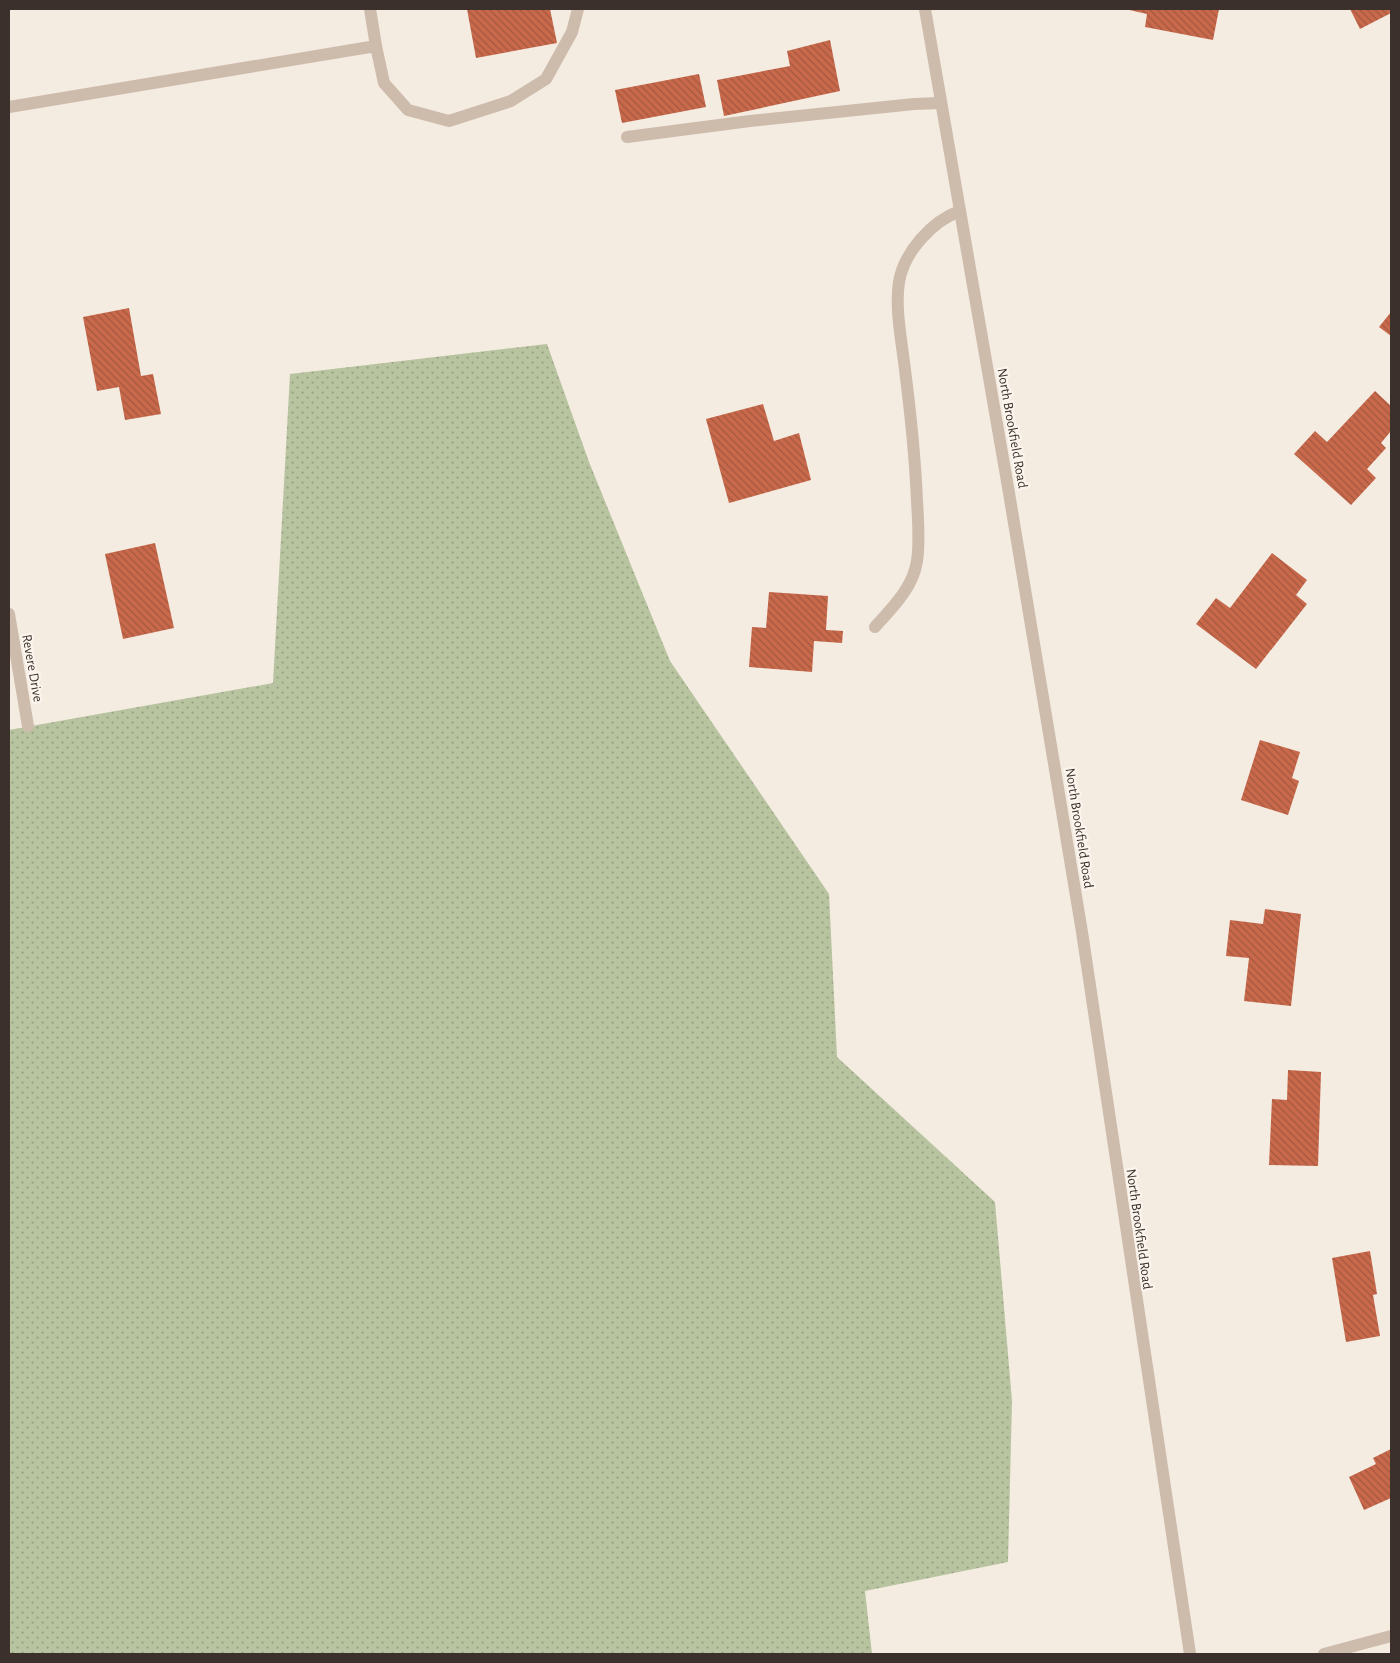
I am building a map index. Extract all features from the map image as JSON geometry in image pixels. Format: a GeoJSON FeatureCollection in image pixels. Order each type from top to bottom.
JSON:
{"type":"FeatureCollection","features":[{"type":"Feature","properties":{"kind":"street"},"geometry":{"type":"LineString","coordinates":[[370,9],[384,83],[408,110],[449,121],[510,101],[546,79],[572,32],[578,9]]}},
{"type":"Feature","properties":{"kind":"street","name":"North Brookfield Road"},"geometry":{"type":"LineString","coordinates":[[925,9],[1082,932],[1190,1654]]}},
{"type":"Feature","properties":{"kind":"street"},"geometry":{"type":"LineString","coordinates":[[9,107],[376,46]]}},
{"type":"Feature","properties":{"kind":"street"},"geometry":{"type":"LineString","coordinates":[[626,138],[760,120],[914,104],[941,103]]}},
{"type":"Feature","properties":{"kind":"street"},"geometry":{"type":"LineString","coordinates":[[875,627],[905,594],[917,562],[916,457],[900,327],[899,283],[908,257],[926,235],[947,216],[960,211]]}},
{"type":"Feature","properties":{"kind":"street","name":"Revere Drive"},"geometry":{"type":"LineString","coordinates":[[9,614],[28,726]]}},
{"type":"Feature","properties":{"kind":"street"},"geometry":{"type":"LineString","coordinates":[[1324,1654],[1391,1636]]}},
{"type":"Feature","properties":{"kind":"green space"},"geometry":{"type":"Polygon","coordinates":[[[547,344],[589,462],[670,661],[829,894],[837,1057],[995,1202],[1012,1401],[1008,1562],[865,1591],[872,1654],[9,1654],[9,730],[273,683],[290,374],[547,344]]]}},
{"type":"Feature","properties":{"kind":"building"},"geometry":{"type":"Polygon","coordinates":[[[467,9],[550,9],[557,43],[476,58],[467,9]]]}},
{"type":"Feature","properties":{"kind":"building"},"geometry":{"type":"Polygon","coordinates":[[[1125,9],[1219,9],[1213,40],[1145,27],[1147,14],[1125,9]]]}},
{"type":"Feature","properties":{"kind":"building"},"geometry":{"type":"Polygon","coordinates":[[[1350,9],[1389,9],[1391,13],[1360,29],[1350,9]]]}},
{"type":"Feature","properties":{"kind":"building"},"geometry":{"type":"Polygon","coordinates":[[[830,40],[840,91],[724,116],[717,80],[790,66],[787,51],[830,40]]]}},
{"type":"Feature","properties":{"kind":"building"},"geometry":{"type":"Polygon","coordinates":[[[699,74],[706,107],[622,123],[615,90],[699,74]]]}},
{"type":"Feature","properties":{"kind":"building"},"geometry":{"type":"Polygon","coordinates":[[[129,308],[141,376],[153,374],[161,414],[125,420],[119,387],[97,391],[83,317],[129,308]]]}},
{"type":"Feature","properties":{"kind":"building"},"geometry":{"type":"Polygon","coordinates":[[[1391,312],[1391,336],[1379,327],[1391,312]]]}},
{"type":"Feature","properties":{"kind":"building"},"geometry":{"type":"Polygon","coordinates":[[[1375,391],[1391,406],[1391,431],[1381,443],[1386,448],[1367,469],[1376,478],[1351,505],[1294,454],[1315,431],[1327,442],[1375,391]]]}},
{"type":"Feature","properties":{"kind":"building"},"geometry":{"type":"Polygon","coordinates":[[[763,404],[774,441],[799,433],[811,480],[729,503],[706,419],[763,404]]]}},
{"type":"Feature","properties":{"kind":"building"},"geometry":{"type":"Polygon","coordinates":[[[155,543],[174,628],[123,639],[105,554],[155,543]]]}},
{"type":"Feature","properties":{"kind":"building"},"geometry":{"type":"Polygon","coordinates":[[[1272,553],[1307,580],[1296,595],[1307,604],[1256,669],[1196,624],[1216,598],[1230,608],[1272,553]]]}},
{"type":"Feature","properties":{"kind":"building"},"geometry":{"type":"Polygon","coordinates":[[[769,592],[828,596],[826,630],[843,631],[842,643],[814,641],[812,672],[749,667],[752,627],[766,628],[769,592]]]}},
{"type":"Feature","properties":{"kind":"building"},"geometry":{"type":"Polygon","coordinates":[[[1260,740],[1300,752],[1292,778],[1299,781],[1288,815],[1241,800],[1260,740]]]}},
{"type":"Feature","properties":{"kind":"building"},"geometry":{"type":"Polygon","coordinates":[[[1265,909],[1301,914],[1291,1006],[1244,1001],[1249,958],[1226,956],[1230,920],[1263,924],[1265,909]]]}},
{"type":"Feature","properties":{"kind":"building"},"geometry":{"type":"Polygon","coordinates":[[[1288,1070],[1321,1072],[1318,1166],[1269,1165],[1272,1099],[1287,1100],[1288,1070]]]}},
{"type":"Feature","properties":{"kind":"building"},"geometry":{"type":"Polygon","coordinates":[[[1370,1251],[1377,1294],[1373,1295],[1380,1336],[1346,1342],[1332,1258],[1370,1251]]]}},
{"type":"Feature","properties":{"kind":"building"},"geometry":{"type":"Polygon","coordinates":[[[1391,1449],[1391,1498],[1364,1510],[1349,1477],[1376,1464],[1373,1458],[1391,1449]]]}}]}
